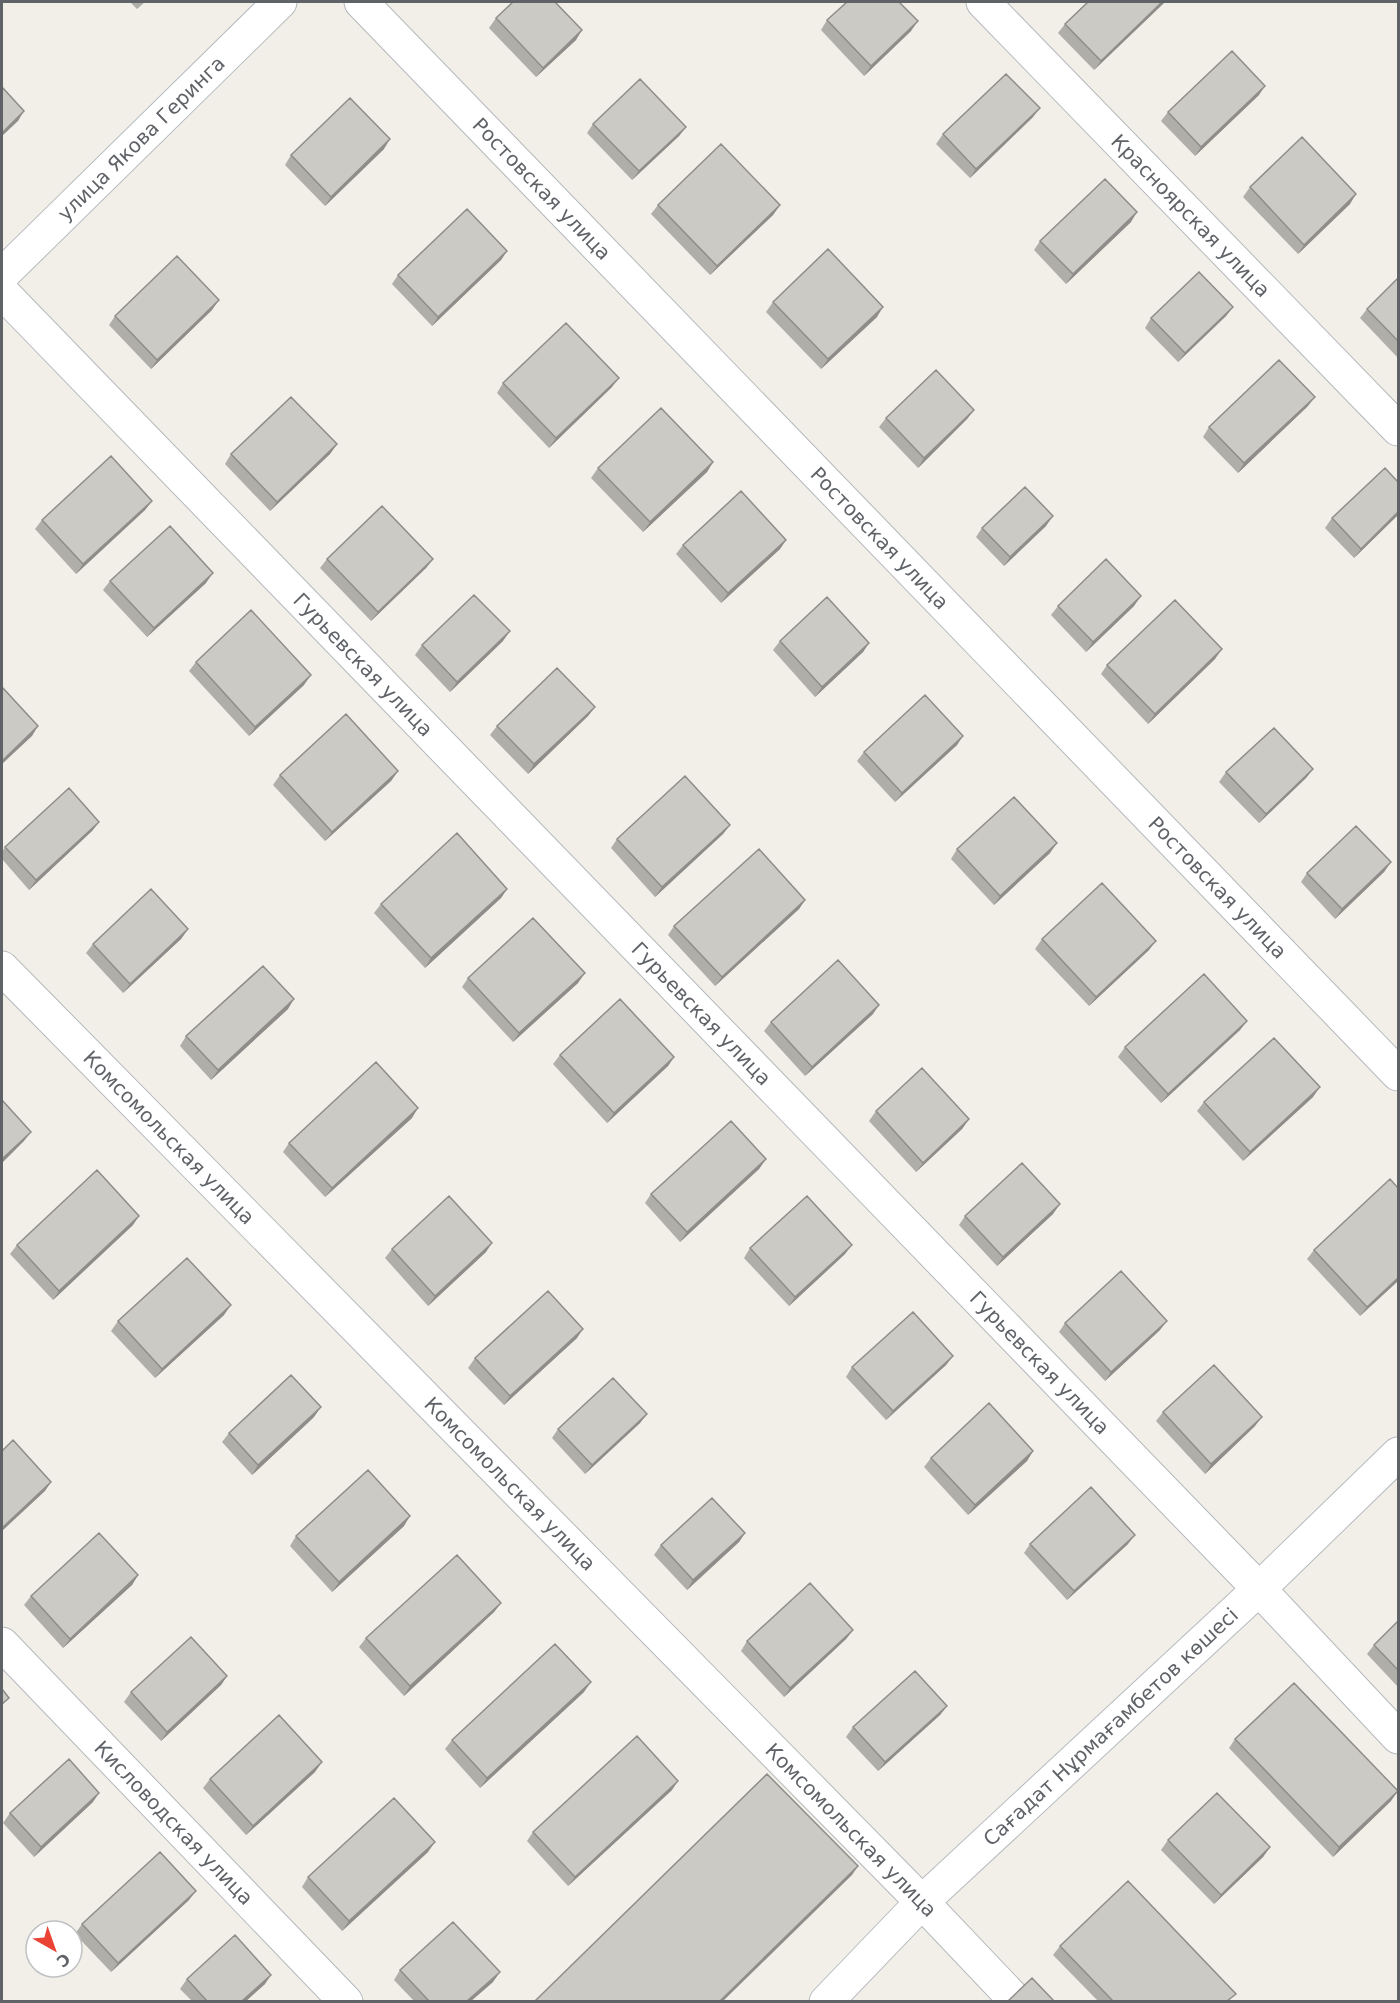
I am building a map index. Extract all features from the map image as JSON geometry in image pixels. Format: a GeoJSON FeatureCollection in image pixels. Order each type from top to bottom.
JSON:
{"type":"FeatureCollection","features":[{"type":"Feature","properties":{"kind":"street","name":"улица Якова Геринга"},"geometry":{"type":"LineString","coordinates":[[2,275],[280,2]]}},
{"type":"Feature","properties":{"kind":"street","name":"Ростовская улица"},"geometry":{"type":"LineString","coordinates":[[361,2],[1398,1074]]}},
{"type":"Feature","properties":{"kind":"street","name":"Красноярская улица"},"geometry":{"type":"LineString","coordinates":[[983,2],[1398,429]]}},
{"type":"Feature","properties":{"kind":"street","name":"Гурьевская улица"},"geometry":{"type":"LineString","coordinates":[[2,292],[1259,1589],[1398,1737]]}},
{"type":"Feature","properties":{"kind":"street","name":"Комсомольская улица"},"geometry":{"type":"LineString","coordinates":[[2,968],[1017,2001]]}},
{"type":"Feature","properties":{"kind":"street","name":"Сағадат Нұрмағамбетов көшесі"},"geometry":{"type":"LineString","coordinates":[[826,2001],[922,1902],[1259,1589],[1398,1454]]}},
{"type":"Feature","properties":{"kind":"street","name":"Кисловодская улица"},"geometry":{"type":"LineString","coordinates":[[2,1644],[346,2001]]}},
{"type":"Feature","properties":{"kind":"building"},"geometry":{"type":"Polygon","coordinates":[[[513,2],[555,2],[582,30],[543,68],[496,18],[513,2]]]}},
{"type":"Feature","properties":{"kind":"building"},"geometry":{"type":"Polygon","coordinates":[[[847,2],[899,2],[918,21],[871,66],[827,20],[847,2]]]}},
{"type":"Feature","properties":{"kind":"building"},"geometry":{"type":"Polygon","coordinates":[[[1088,2],[1162,2],[1101,61],[1065,24],[1088,2]]]}},
{"type":"Feature","properties":{"kind":"building"},"geometry":{"type":"Polygon","coordinates":[[[1232,51],[1265,86],[1201,147],[1168,112],[1232,51]]]}},
{"type":"Feature","properties":{"kind":"building"},"geometry":{"type":"Polygon","coordinates":[[[1006,74],[1040,108],[976,169],[943,134],[1006,74]]]}},
{"type":"Feature","properties":{"kind":"building"},"geometry":{"type":"Polygon","coordinates":[[[640,79],[686,127],[639,171],[593,124],[640,79]]]}},
{"type":"Feature","properties":{"kind":"building"},"geometry":{"type":"Polygon","coordinates":[[[2,87],[24,111],[2,133],[2,87]]]}},
{"type":"Feature","properties":{"kind":"building"},"geometry":{"type":"Polygon","coordinates":[[[350,98],[390,139],[331,197],[291,155],[350,98]]]}},
{"type":"Feature","properties":{"kind":"building"},"geometry":{"type":"Polygon","coordinates":[[[1302,137],[1356,194],[1304,245],[1250,187],[1302,137]]]}},
{"type":"Feature","properties":{"kind":"building"},"geometry":{"type":"Polygon","coordinates":[[[721,144],[780,205],[717,266],[658,205],[721,144]]]}},
{"type":"Feature","properties":{"kind":"building"},"geometry":{"type":"Polygon","coordinates":[[[1105,179],[1137,212],[1073,274],[1040,241],[1105,179]]]}},
{"type":"Feature","properties":{"kind":"building"},"geometry":{"type":"Polygon","coordinates":[[[467,209],[507,251],[438,317],[398,275],[467,209]]]}},
{"type":"Feature","properties":{"kind":"building"},"geometry":{"type":"Polygon","coordinates":[[[828,249],[883,307],[828,359],[773,302],[828,249]]]}},
{"type":"Feature","properties":{"kind":"building"},"geometry":{"type":"Polygon","coordinates":[[[177,256],[219,300],[157,360],[115,316],[177,256]]]}},
{"type":"Feature","properties":{"kind":"building"},"geometry":{"type":"Polygon","coordinates":[[[1199,272],[1233,307],[1185,353],[1151,318],[1199,272]]]}},
{"type":"Feature","properties":{"kind":"building"},"geometry":{"type":"Polygon","coordinates":[[[1398,278],[1398,341],[1367,309],[1398,278]]]}},
{"type":"Feature","properties":{"kind":"building"},"geometry":{"type":"Polygon","coordinates":[[[566,323],[619,378],[556,438],[503,383],[566,323]]]}},
{"type":"Feature","properties":{"kind":"building"},"geometry":{"type":"Polygon","coordinates":[[[1279,360],[1315,397],[1244,463],[1209,427],[1279,360]]]}},
{"type":"Feature","properties":{"kind":"building"},"geometry":{"type":"Polygon","coordinates":[[[936,370],[974,410],[924,458],[886,418],[936,370]]]}},
{"type":"Feature","properties":{"kind":"building"},"geometry":{"type":"Polygon","coordinates":[[[291,397],[337,444],[277,502],[231,454],[291,397]]]}},
{"type":"Feature","properties":{"kind":"building"},"geometry":{"type":"Polygon","coordinates":[[[661,408],[713,462],[650,522],[598,468],[661,408]]]}},
{"type":"Feature","properties":{"kind":"building"},"geometry":{"type":"Polygon","coordinates":[[[111,456],[152,501],[83,564],[42,520],[111,456]]]}},
{"type":"Feature","properties":{"kind":"building"},"geometry":{"type":"Polygon","coordinates":[[[1385,468],[1398,482],[1398,512],[1361,549],[1332,518],[1385,468]]]}},
{"type":"Feature","properties":{"kind":"building"},"geometry":{"type":"Polygon","coordinates":[[[1025,487],[1053,516],[1010,557],[982,528],[1025,487]]]}},
{"type":"Feature","properties":{"kind":"building"},"geometry":{"type":"Polygon","coordinates":[[[741,491],[786,540],[728,593],[683,545],[741,491]]]}},
{"type":"Feature","properties":{"kind":"building"},"geometry":{"type":"Polygon","coordinates":[[[382,506],[433,559],[378,612],[327,559],[382,506]]]}},
{"type":"Feature","properties":{"kind":"building"},"geometry":{"type":"Polygon","coordinates":[[[170,526],[213,573],[154,628],[110,581],[170,526]]]}},
{"type":"Feature","properties":{"kind":"building"},"geometry":{"type":"Polygon","coordinates":[[[1106,559],[1141,596],[1093,642],[1058,606],[1106,559]]]}},
{"type":"Feature","properties":{"kind":"building"},"geometry":{"type":"Polygon","coordinates":[[[474,595],[510,631],[457,682],[422,645],[474,595]]]}},
{"type":"Feature","properties":{"kind":"building"},"geometry":{"type":"Polygon","coordinates":[[[827,597],[869,643],[822,687],[780,641],[827,597]]]}},
{"type":"Feature","properties":{"kind":"building"},"geometry":{"type":"Polygon","coordinates":[[[1175,600],[1222,649],[1155,714],[1107,665],[1175,600]]]}},
{"type":"Feature","properties":{"kind":"building"},"geometry":{"type":"Polygon","coordinates":[[[251,610],[311,675],[255,727],[196,662],[251,610]]]}},
{"type":"Feature","properties":{"kind":"building"},"geometry":{"type":"Polygon","coordinates":[[[557,668],[595,707],[534,764],[497,726],[557,668]]]}},
{"type":"Feature","properties":{"kind":"building"},"geometry":{"type":"Polygon","coordinates":[[[2,687],[38,726],[2,761],[2,687]]]}},
{"type":"Feature","properties":{"kind":"building"},"geometry":{"type":"Polygon","coordinates":[[[925,695],[963,736],[902,793],[864,752],[925,695]]]}},
{"type":"Feature","properties":{"kind":"building"},"geometry":{"type":"Polygon","coordinates":[[[346,714],[398,771],[332,832],[280,775],[346,714]]]}},
{"type":"Feature","properties":{"kind":"building"},"geometry":{"type":"Polygon","coordinates":[[[1274,728],[1313,769],[1266,814],[1226,772],[1274,728]]]}},
{"type":"Feature","properties":{"kind":"building"},"geometry":{"type":"Polygon","coordinates":[[[685,776],[730,825],[662,887],[617,839],[685,776]]]}},
{"type":"Feature","properties":{"kind":"building"},"geometry":{"type":"Polygon","coordinates":[[[69,788],[99,822],[36,880],[5,847],[69,788]]]}},
{"type":"Feature","properties":{"kind":"building"},"geometry":{"type":"Polygon","coordinates":[[[1014,797],[1057,843],[1000,896],[957,849],[1014,797]]]}},
{"type":"Feature","properties":{"kind":"building"},"geometry":{"type":"Polygon","coordinates":[[[1356,826],[1391,862],[1342,909],[1307,873],[1356,826]]]}},
{"type":"Feature","properties":{"kind":"building"},"geometry":{"type":"Polygon","coordinates":[[[457,833],[507,889],[431,958],[381,904],[457,833]]]}},
{"type":"Feature","properties":{"kind":"building"},"geometry":{"type":"Polygon","coordinates":[[[759,849],[805,900],[722,977],[674,926],[759,849]]]}},
{"type":"Feature","properties":{"kind":"building"},"geometry":{"type":"Polygon","coordinates":[[[1102,883],[1156,941],[1096,997],[1042,939],[1102,883]]]}},
{"type":"Feature","properties":{"kind":"building"},"geometry":{"type":"Polygon","coordinates":[[[151,889],[188,929],[130,984],[93,944],[151,889]]]}},
{"type":"Feature","properties":{"kind":"building"},"geometry":{"type":"Polygon","coordinates":[[[533,918],[585,973],[519,1033],[468,978],[533,918]]]}},
{"type":"Feature","properties":{"kind":"building"},"geometry":{"type":"Polygon","coordinates":[[[838,960],[879,1005],[812,1067],[771,1022],[838,960]]]}},
{"type":"Feature","properties":{"kind":"building"},"geometry":{"type":"Polygon","coordinates":[[[263,966],[294,999],[218,1070],[186,1036],[263,966]]]}},
{"type":"Feature","properties":{"kind":"building"},"geometry":{"type":"Polygon","coordinates":[[[1204,974],[1247,1021],[1168,1094],[1125,1047],[1204,974]]]}},
{"type":"Feature","properties":{"kind":"building"},"geometry":{"type":"Polygon","coordinates":[[[620,999],[674,1057],[614,1113],[560,1055],[620,999]]]}},
{"type":"Feature","properties":{"kind":"building"},"geometry":{"type":"Polygon","coordinates":[[[1274,1038],[1320,1087],[1250,1152],[1204,1102],[1274,1038]]]}},
{"type":"Feature","properties":{"kind":"building"},"geometry":{"type":"Polygon","coordinates":[[[376,1062],[418,1108],[332,1188],[289,1143],[376,1062]]]}},
{"type":"Feature","properties":{"kind":"building"},"geometry":{"type":"Polygon","coordinates":[[[922,1068],[969,1119],[923,1163],[876,1111],[922,1068]]]}},
{"type":"Feature","properties":{"kind":"building"},"geometry":{"type":"Polygon","coordinates":[[[2,1100],[31,1132],[2,1159],[2,1100]]]}},
{"type":"Feature","properties":{"kind":"building"},"geometry":{"type":"Polygon","coordinates":[[[731,1121],[766,1159],[687,1232],[651,1194],[731,1121]]]}},
{"type":"Feature","properties":{"kind":"building"},"geometry":{"type":"Polygon","coordinates":[[[1022,1163],[1060,1204],[1003,1257],[965,1216],[1022,1163]]]}},
{"type":"Feature","properties":{"kind":"building"},"geometry":{"type":"Polygon","coordinates":[[[97,1170],[139,1216],[59,1291],[17,1245],[97,1170]]]}},
{"type":"Feature","properties":{"kind":"building"},"geometry":{"type":"Polygon","coordinates":[[[1390,1179],[1398,1188],[1398,1278],[1367,1307],[1314,1250],[1390,1179]]]}},
{"type":"Feature","properties":{"kind":"building"},"geometry":{"type":"Polygon","coordinates":[[[449,1196],[492,1243],[435,1296],[392,1249],[449,1196]]]}},
{"type":"Feature","properties":{"kind":"building"},"geometry":{"type":"Polygon","coordinates":[[[807,1196],[852,1245],[795,1297],[750,1248],[807,1196]]]}},
{"type":"Feature","properties":{"kind":"building"},"geometry":{"type":"Polygon","coordinates":[[[187,1258],[231,1305],[162,1369],[118,1321],[187,1258]]]}},
{"type":"Feature","properties":{"kind":"building"},"geometry":{"type":"Polygon","coordinates":[[[1121,1271],[1167,1321],[1111,1372],[1065,1323],[1121,1271]]]}},
{"type":"Feature","properties":{"kind":"building"},"geometry":{"type":"Polygon","coordinates":[[[548,1291],[583,1329],[510,1396],[475,1358],[548,1291]]]}},
{"type":"Feature","properties":{"kind":"building"},"geometry":{"type":"Polygon","coordinates":[[[913,1312],[953,1356],[893,1411],[852,1367],[913,1312]]]}},
{"type":"Feature","properties":{"kind":"building"},"geometry":{"type":"Polygon","coordinates":[[[1214,1365],[1262,1417],[1211,1464],[1163,1412],[1214,1365]]]}},
{"type":"Feature","properties":{"kind":"building"},"geometry":{"type":"Polygon","coordinates":[[[291,1375],[321,1407],[258,1465],[229,1433],[291,1375]]]}},
{"type":"Feature","properties":{"kind":"building"},"geometry":{"type":"Polygon","coordinates":[[[613,1378],[647,1414],[592,1465],[558,1429],[613,1378]]]}},
{"type":"Feature","properties":{"kind":"building"},"geometry":{"type":"Polygon","coordinates":[[[989,1403],[1033,1451],[975,1505],[931,1458],[989,1403]]]}},
{"type":"Feature","properties":{"kind":"building"},"geometry":{"type":"Polygon","coordinates":[[[13,1440],[51,1482],[2,1528],[2,1451],[13,1440]]]}},
{"type":"Feature","properties":{"kind":"building"},"geometry":{"type":"Polygon","coordinates":[[[368,1470],[410,1516],[339,1582],[296,1536],[368,1470]]]}},
{"type":"Feature","properties":{"kind":"building"},"geometry":{"type":"Polygon","coordinates":[[[1091,1487],[1135,1535],[1074,1591],[1030,1544],[1091,1487]]]}},
{"type":"Feature","properties":{"kind":"building"},"geometry":{"type":"Polygon","coordinates":[[[712,1498],[745,1533],[693,1580],[661,1545],[712,1498]]]}},
{"type":"Feature","properties":{"kind":"building"},"geometry":{"type":"Polygon","coordinates":[[[99,1533],[138,1575],[70,1639],[31,1596],[99,1533]]]}},
{"type":"Feature","properties":{"kind":"building"},"geometry":{"type":"Polygon","coordinates":[[[457,1555],[501,1603],[410,1686],[366,1638],[457,1555]]]}},
{"type":"Feature","properties":{"kind":"building"},"geometry":{"type":"Polygon","coordinates":[[[810,1583],[853,1630],[790,1688],[747,1641],[810,1583]]]}},
{"type":"Feature","properties":{"kind":"building"},"geometry":{"type":"Polygon","coordinates":[[[1398,1621],[1398,1670],[1374,1645],[1398,1621]]]}},
{"type":"Feature","properties":{"kind":"building"},"geometry":{"type":"Polygon","coordinates":[[[191,1637],[227,1676],[167,1732],[131,1692],[191,1637]]]}},
{"type":"Feature","properties":{"kind":"building"},"geometry":{"type":"Polygon","coordinates":[[[555,1644],[591,1682],[487,1778],[452,1740],[555,1644]]]}},
{"type":"Feature","properties":{"kind":"building"},"geometry":{"type":"Polygon","coordinates":[[[915,1671],[947,1706],[885,1762],[853,1727],[915,1671]]]}},
{"type":"Feature","properties":{"kind":"building"},"geometry":{"type":"Polygon","coordinates":[[[1294,1683],[1398,1791],[1339,1847],[1235,1739],[1294,1683]]]}},
{"type":"Feature","properties":{"kind":"building"},"geometry":{"type":"Polygon","coordinates":[[[2,1689],[9,1698],[2,1704],[2,1689]]]}},
{"type":"Feature","properties":{"kind":"building"},"geometry":{"type":"Polygon","coordinates":[[[279,1715],[322,1762],[253,1826],[210,1779],[279,1715]]]}},
{"type":"Feature","properties":{"kind":"building"},"geometry":{"type":"Polygon","coordinates":[[[637,1736],[678,1781],[575,1877],[533,1832],[637,1736]]]}},
{"type":"Feature","properties":{"kind":"building"},"geometry":{"type":"Polygon","coordinates":[[[69,1759],[99,1793],[41,1847],[10,1813],[69,1759]]]}},
{"type":"Feature","properties":{"kind":"building"},"geometry":{"type":"Polygon","coordinates":[[[767,1774],[858,1866],[720,2001],[535,2001],[767,1774]]]}},
{"type":"Feature","properties":{"kind":"building"},"geometry":{"type":"Polygon","coordinates":[[[1217,1793],[1270,1847],[1221,1895],[1168,1840],[1217,1793]]]}},
{"type":"Feature","properties":{"kind":"building"},"geometry":{"type":"Polygon","coordinates":[[[394,1798],[435,1842],[349,1921],[308,1877],[394,1798]]]}},
{"type":"Feature","properties":{"kind":"building"},"geometry":{"type":"Polygon","coordinates":[[[160,1852],[196,1891],[118,1963],[84,1926],[84,1922],[160,1852]]]}},
{"type":"Feature","properties":{"kind":"building"},"geometry":{"type":"Polygon","coordinates":[[[1128,1881],[1236,1994],[1227,2001],[1113,2001],[1060,1946],[1128,1881]]]}},
{"type":"Feature","properties":{"kind":"building"},"geometry":{"type":"Polygon","coordinates":[[[453,1922],[500,1972],[467,2001],[429,2001],[400,1970],[453,1922]]]}},
{"type":"Feature","properties":{"kind":"building"},"geometry":{"type":"Polygon","coordinates":[[[235,1935],[271,1975],[242,2001],[207,2001],[187,1979],[235,1935]]]}},
{"type":"Feature","properties":{"kind":"building"},"geometry":{"type":"Polygon","coordinates":[[[1032,1978],[1054,2001],[1008,2001],[1032,1978]]]}}]}
